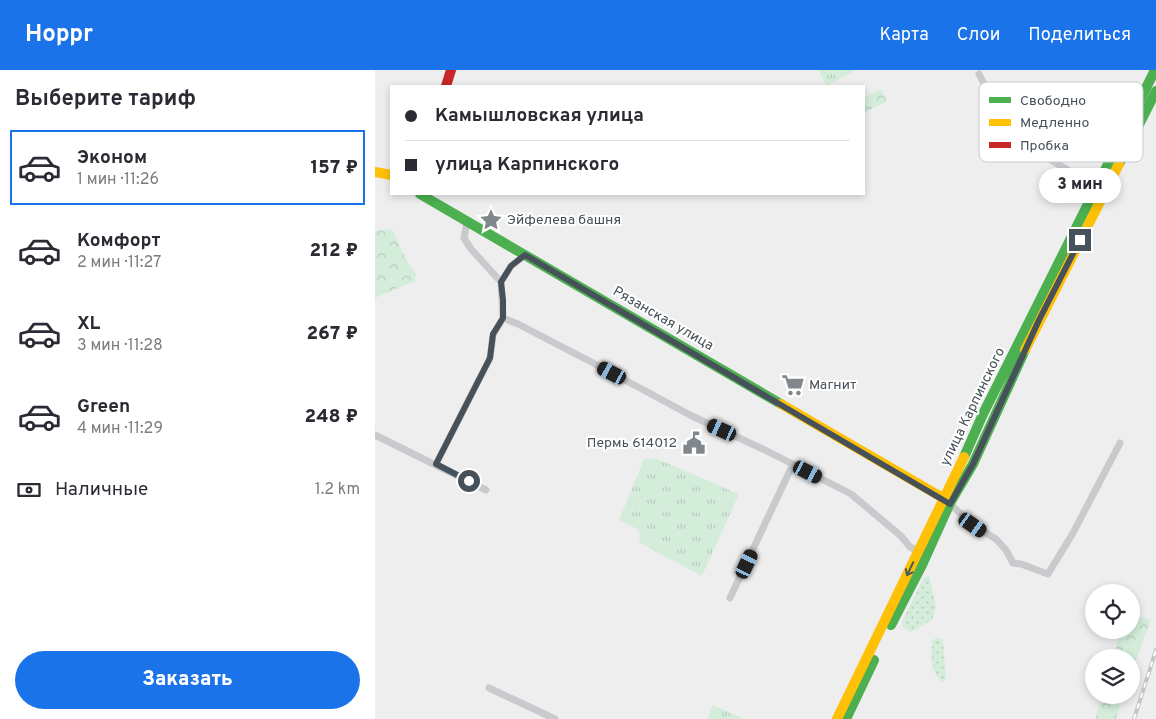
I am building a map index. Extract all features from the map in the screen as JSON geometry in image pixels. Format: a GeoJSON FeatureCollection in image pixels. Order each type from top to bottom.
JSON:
{"type":"FeatureCollection","features":[{"type":"Feature","properties":{"kind":"main road"},"geometry":{"type":"LineString","coordinates":[[446,85],[451,70]]}},
{"type":"Feature","properties":{"kind":"main road","name":"улица Карпинского"},"geometry":{"type":"LineString","coordinates":[[1143,103],[1155,70]]}},
{"type":"Feature","properties":{"kind":"main road","name":"улица Карпинского"},"geometry":{"type":"LineString","coordinates":[[1143,107],[1156,91]]}},
{"type":"Feature","properties":{"kind":"main road","name":"улица Карпинского"},"geometry":{"type":"LineString","coordinates":[[837,719],[854,693],[918,551],[947,501],[973,464],[1115,162]]}},
{"type":"Feature","properties":{"kind":"main road"},"geometry":{"type":"LineString","coordinates":[[375,172],[390,175]]}},
{"type":"Feature","properties":{"kind":"main road","name":"улица Карпинского"},"geometry":{"type":"LineString","coordinates":[[864,672],[922,565],[986,408],[1101,190]]}},
{"type":"Feature","properties":{"kind":"main road","name":"Рязанская улица"},"geometry":{"type":"LineString","coordinates":[[422,195],[947,501]]}},
{"type":"Feature","properties":{"kind":"main road"},"geometry":{"type":"LineString","coordinates":[[986,408],[988,416],[992,416],[996,412]]}},
{"type":"Feature","properties":{"kind":"main road","name":"улица Карпинского"},"geometry":{"type":"LineString","coordinates":[[846,719],[854,693]]}},
{"type":"Feature","properties":{"kind":"street"},"geometry":{"type":"LineString","coordinates":[[979,74],[983,82]]}},
{"type":"Feature","properties":{"kind":"street"},"geometry":{"type":"LineString","coordinates":[[1054,162],[1101,190]]}},
{"type":"Feature","properties":{"kind":"street"},"geometry":{"type":"LineString","coordinates":[[436,464],[490,358],[493,334],[503,318],[501,282],[467,244],[464,238],[467,222]]}},
{"type":"Feature","properties":{"kind":"street"},"geometry":{"type":"LineString","coordinates":[[501,282],[511,266],[525,255]]}},
{"type":"Feature","properties":{"kind":"street"},"geometry":{"type":"LineString","coordinates":[[503,318],[518,324],[692,416],[851,494],[901,536],[910,547],[918,551]]}},
{"type":"Feature","properties":{"kind":"street"},"geometry":{"type":"LineString","coordinates":[[375,435],[486,490]]}},
{"type":"Feature","properties":{"kind":"street"},"geometry":{"type":"LineString","coordinates":[[947,501],[973,525],[996,539],[1006,550],[1013,563],[1048,574],[1073,533],[1120,444]]}},
{"type":"Feature","properties":{"kind":"street"},"geometry":{"type":"LineString","coordinates":[[731,598],[793,464]]}},
{"type":"Feature","properties":{"kind":"street"},"geometry":{"type":"LineString","coordinates":[[489,688],[555,719]]}},
{"type":"Feature","properties":{"kind":"green space"},"geometry":{"type":"Polygon","coordinates":[[[818,70],[856,70],[829,85],[826,85],[818,70]]]}},
{"type":"Feature","properties":{"kind":"green space"},"geometry":{"type":"Polygon","coordinates":[[[881,89],[887,101],[865,112],[865,97],[881,89]]]}},
{"type":"Feature","properties":{"kind":"green space"},"geometry":{"type":"Polygon","coordinates":[[[392,229],[406,259],[416,274],[415,281],[377,297],[375,300],[375,231],[392,229]]]}},
{"type":"Feature","properties":{"kind":"green space"},"geometry":{"type":"Polygon","coordinates":[[[655,458],[739,494],[702,576],[640,543],[639,530],[619,520],[644,459],[655,458]]]}},
{"type":"Feature","properties":{"kind":"green space"},"geometry":{"type":"Polygon","coordinates":[[[929,575],[936,607],[932,620],[911,632],[903,627],[902,622],[923,579],[929,575]]]}},
{"type":"Feature","properties":{"kind":"green space"},"geometry":{"type":"Polygon","coordinates":[[[1140,617],[1151,620],[1140,649],[1115,649],[1118,639],[1140,639],[1140,617]]]}},
{"type":"Feature","properties":{"kind":"green space"},"geometry":{"type":"Polygon","coordinates":[[[936,638],[943,639],[946,680],[942,682],[935,673],[932,663],[932,641],[936,638]]]}},
{"type":"Feature","properties":{"kind":"green space"},"geometry":{"type":"Polygon","coordinates":[[[1099,704],[1120,704],[1116,719],[1095,719],[1099,704]]]}},
{"type":"Feature","properties":{"kind":"green space"},"geometry":{"type":"Polygon","coordinates":[[[713,705],[744,719],[707,719],[713,705]]]}},
{"type":"Feature","properties":{"kind":"railway"},"geometry":{"type":"LineString","coordinates":[[1134,719],[1156,650]]}},
{"type":"Feature","properties":{"kind":"traffic: fast"},"geometry":{"type":"LineString","coordinates":[[1143,94],[1155,70]]}},
{"type":"Feature","properties":{"kind":"traffic: fast"},"geometry":{"type":"LineString","coordinates":[[1143,117],[1156,91]]}},
{"type":"Feature","properties":{"kind":"traffic: fast"},"geometry":{"type":"LineString","coordinates":[[964,457],[983,414],[1109,162]]}},
{"type":"Feature","properties":{"kind":"traffic: fast"},"geometry":{"type":"LineString","coordinates":[[422,195],[781,404]]}},
{"type":"Feature","properties":{"kind":"traffic: fast"},"geometry":{"type":"LineString","coordinates":[[891,625],[922,565],[950,503],[973,464],[1025,350]]}},
{"type":"Feature","properties":{"kind":"traffic: fast"},"geometry":{"type":"LineString","coordinates":[[846,719],[874,660]]}},
{"type":"Feature","properties":{"kind":"traffic: slow"},"geometry":{"type":"LineString","coordinates":[[1025,350],[1119,164]]}},
{"type":"Feature","properties":{"kind":"traffic: slow"},"geometry":{"type":"LineString","coordinates":[[375,172],[390,175]]}},
{"type":"Feature","properties":{"kind":"traffic: slow"},"geometry":{"type":"LineString","coordinates":[[781,404],[943,498]]}},
{"type":"Feature","properties":{"kind":"traffic: slow"},"geometry":{"type":"LineString","coordinates":[[837,719],[964,457]]}},
{"type":"Feature","properties":{"kind":"traffic: jam"},"geometry":{"type":"LineString","coordinates":[[446,85],[451,70]]}},
{"type":"Feature","properties":{"kind":"place","name":"Эйфелева башня"},"geometry":{"type":"Point","coordinates":[491,220]}},
{"type":"Feature","properties":{"kind":"place","name":"Магнит"},"geometry":{"type":"Point","coordinates":[793,385]}},
{"type":"Feature","properties":{"kind":"place","name":"Пермь 614012"},"geometry":{"type":"Point","coordinates":[694,443]}},
{"type":"Feature","properties":{"kind":"route"},"geometry":{"type":"LineString","coordinates":[[469,481],[436,464],[490,358],[493,334],[503,318],[501,282],[511,266],[525,255],[715,364],[943,498],[950,504],[973,464],[1039,320],[1080,240]]}}]}
